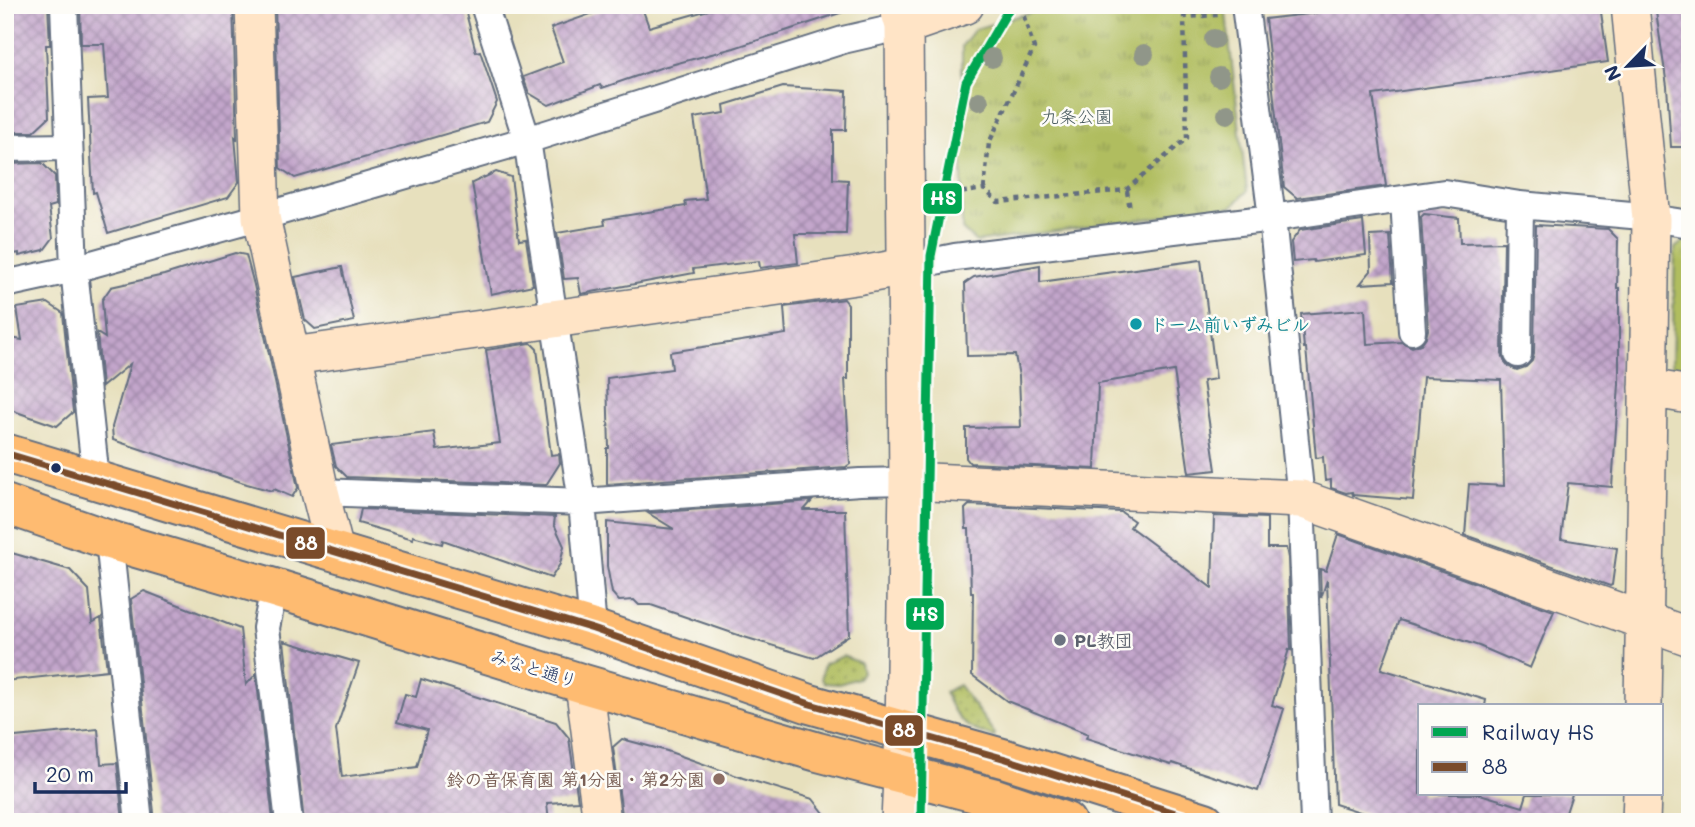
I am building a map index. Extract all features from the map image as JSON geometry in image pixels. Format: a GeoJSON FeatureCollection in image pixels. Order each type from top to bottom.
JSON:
{"type":"FeatureCollection","features":[{"type":"Feature","properties":{"kind":"highway"},"geometry":{"type":"LineString","coordinates":[[5,453],[593,629],[810,704],[1006,759],[1205,822]]}},
{"type":"Feature","properties":{"kind":"highway","name":"みなと通り"},"geometry":{"type":"LineString","coordinates":[[5,504],[108,540],[274,588],[584,684],[818,752],[996,798],[1066,822]]}},
{"type":"Feature","properties":{"kind":"street"},"geometry":{"type":"LineString","coordinates":[[64,5],[74,270],[96,480]]}},
{"type":"Feature","properties":{"kind":"street"},"geometry":{"type":"LineString","coordinates":[[254,5],[261,217],[335,551]]}},
{"type":"Feature","properties":{"kind":"street"},"geometry":{"type":"LineString","coordinates":[[484,5],[527,140],[582,502],[593,629]]}},
{"type":"Feature","properties":{"kind":"street"},"geometry":{"type":"LineString","coordinates":[[5,284],[74,270],[527,140],[843,40],[901,16],[965,5]]}},
{"type":"Feature","properties":{"kind":"street"},"geometry":{"type":"LineString","coordinates":[[1630,5],[1651,219],[1643,704]]}},
{"type":"Feature","properties":{"kind":"street"},"geometry":{"type":"LineString","coordinates":[[1246,9],[1272,218],[1301,499],[1314,822]]}},
{"type":"Feature","properties":{"kind":"street"},"geometry":{"type":"LineString","coordinates":[[900,822],[908,481],[901,16]]}},
{"type":"Feature","properties":{"kind":"street"},"geometry":{"type":"LineString","coordinates":[[5,148],[68,148]]}},
{"type":"Feature","properties":{"kind":"street"},"geometry":{"type":"LineString","coordinates":[[292,356],[856,276],[955,257],[1272,218],[1444,193],[1520,205],[1631,215],[1690,224]]}},
{"type":"Feature","properties":{"kind":"street"},"geometry":{"type":"LineString","coordinates":[[1404,200],[1412,331]]}},
{"type":"Feature","properties":{"kind":"street"},"geometry":{"type":"LineString","coordinates":[[1518,354],[1520,205]]}},
{"type":"Feature","properties":{"kind":"street"},"geometry":{"type":"LineString","coordinates":[[1648,388],[1690,395]]}},
{"type":"Feature","properties":{"kind":"street"},"geometry":{"type":"LineString","coordinates":[[320,492],[582,502],[908,481],[1301,499],[1690,637]]}},
{"type":"Feature","properties":{"kind":"street"},"geometry":{"type":"LineString","coordinates":[[108,540],[139,822]]}},
{"type":"Feature","properties":{"kind":"street"},"geometry":{"type":"LineString","coordinates":[[274,588],[266,628],[289,822]]}},
{"type":"Feature","properties":{"kind":"street"},"geometry":{"type":"LineString","coordinates":[[584,684],[602,822]]}},
{"type":"Feature","properties":{"kind":"street"},"geometry":{"type":"LineString","coordinates":[[1641,822],[1642,796]]}},
{"type":"Feature","properties":{"kind":"path"},"geometry":{"type":"LineString","coordinates":[[952,194],[984,190],[998,202],[1126,190],[1187,138],[1184,17],[1246,9]]}},
{"type":"Feature","properties":{"kind":"path"},"geometry":{"type":"LineString","coordinates":[[984,190],[989,143],[1034,48],[1022,11]]}},
{"type":"Feature","properties":{"kind":"green space","name":"九条公園"},"geometry":{"type":"Polygon","coordinates":[[[1055,5],[1225,5],[1247,191],[1232,207],[976,242],[962,229],[962,46],[975,29],[1055,5]]]}},
{"type":"Feature","properties":{"kind":"green space"},"geometry":{"type":"Polygon","coordinates":[[[1689,237],[1690,383],[1685,383],[1672,367],[1675,248],[1689,237]]]}},
{"type":"Feature","properties":{"kind":"green space"},"geometry":{"type":"Polygon","coordinates":[[[843,656],[860,663],[862,672],[858,678],[839,684],[824,683],[821,679],[824,664],[843,656]]]}},
{"type":"Feature","properties":{"kind":"green space"},"geometry":{"type":"Polygon","coordinates":[[[959,685],[995,734],[994,737],[968,727],[957,716],[945,692],[959,685]]]}},
{"type":"Feature","properties":{"kind":"building"},"geometry":{"type":"Polygon","coordinates":[[[5,5],[48,5],[50,45],[46,45],[49,117],[33,132],[5,132],[5,5]]]}},
{"type":"Feature","properties":{"kind":"building"},"geometry":{"type":"Polygon","coordinates":[[[80,5],[233,5],[237,139],[235,137],[239,182],[228,197],[108,233],[96,192],[93,193],[88,99],[108,98],[104,44],[81,44],[80,5]]]}},
{"type":"Feature","properties":{"kind":"building"},"geometry":{"type":"Polygon","coordinates":[[[275,5],[464,5],[476,52],[480,51],[497,102],[487,122],[295,178],[280,168],[275,5]]]}},
{"type":"Feature","properties":{"kind":"building"},"geometry":{"type":"Polygon","coordinates":[[[616,5],[641,5],[649,27],[726,5],[846,5],[846,11],[602,88],[600,85],[549,105],[529,93],[523,77],[563,62],[551,28],[616,5]]]}},
{"type":"Feature","properties":{"kind":"building"},"geometry":{"type":"Polygon","coordinates":[[[1316,5],[1600,5],[1608,62],[1373,95],[1386,186],[1297,198],[1284,187],[1265,19],[1316,13],[1316,5]]]}},
{"type":"Feature","properties":{"kind":"building"},"geometry":{"type":"Polygon","coordinates":[[[1655,5],[1690,5],[1690,147],[1671,147],[1667,86],[1655,5]]]}},
{"type":"Feature","properties":{"kind":"building"},"geometry":{"type":"Polygon","coordinates":[[[783,87],[847,91],[846,130],[833,130],[833,179],[848,180],[846,234],[795,234],[798,263],[760,268],[759,261],[693,269],[694,273],[581,294],[578,278],[564,279],[557,233],[605,225],[604,219],[686,206],[685,201],[706,199],[694,118],[725,113],[724,105],[783,87]]]}},
{"type":"Feature","properties":{"kind":"building"},"geometry":{"type":"Polygon","coordinates":[[[42,163],[55,176],[56,205],[49,207],[53,238],[44,250],[19,256],[19,253],[5,256],[5,164],[42,163]]]}},
{"type":"Feature","properties":{"kind":"building"},"geometry":{"type":"Polygon","coordinates":[[[496,172],[511,177],[519,240],[526,239],[533,285],[491,294],[472,183],[496,172]]]}},
{"type":"Feature","properties":{"kind":"building"},"geometry":{"type":"Polygon","coordinates":[[[1424,214],[1459,218],[1460,243],[1504,242],[1502,354],[1509,367],[1517,370],[1526,367],[1534,354],[1536,225],[1608,229],[1618,239],[1619,384],[1612,487],[1568,483],[1561,539],[1617,548],[1612,585],[1465,535],[1469,484],[1504,486],[1501,380],[1423,377],[1413,500],[1353,495],[1352,492],[1346,493],[1331,488],[1331,480],[1325,481],[1323,457],[1316,458],[1301,314],[1365,309],[1367,344],[1402,342],[1412,347],[1421,344],[1428,330],[1421,217],[1424,214]]]}},
{"type":"Feature","properties":{"kind":"building"},"geometry":{"type":"Polygon","coordinates":[[[1363,221],[1366,255],[1293,262],[1291,242],[1300,230],[1363,221]]]}},
{"type":"Feature","properties":{"kind":"building"},"geometry":{"type":"Polygon","coordinates":[[[1390,235],[1393,282],[1360,284],[1371,271],[1370,236],[1390,235]]]}},
{"type":"Feature","properties":{"kind":"building"},"geometry":{"type":"Polygon","coordinates":[[[235,253],[246,255],[254,285],[298,488],[292,497],[274,489],[272,491],[247,484],[113,440],[112,427],[130,364],[102,387],[97,333],[105,338],[102,300],[111,287],[164,275],[235,253]]]}},
{"type":"Feature","properties":{"kind":"building"},"geometry":{"type":"Polygon","coordinates":[[[1201,260],[1216,379],[1203,381],[1216,470],[1189,473],[1174,371],[1098,383],[1095,469],[970,463],[966,458],[966,428],[1021,427],[1019,376],[1015,355],[967,356],[965,283],[974,277],[1040,265],[1040,282],[1201,260]]]}},
{"type":"Feature","properties":{"kind":"building"},"geometry":{"type":"Polygon","coordinates":[[[342,267],[354,321],[315,329],[305,320],[295,277],[342,267]]]}},
{"type":"Feature","properties":{"kind":"building"},"geometry":{"type":"Polygon","coordinates":[[[844,299],[848,304],[848,379],[845,379],[850,464],[846,467],[607,484],[607,378],[672,369],[670,352],[786,334],[784,307],[844,299]]]}},
{"type":"Feature","properties":{"kind":"building"},"geometry":{"type":"Polygon","coordinates":[[[48,303],[63,313],[73,412],[57,426],[5,408],[5,337],[22,340],[17,308],[48,303]]]}},
{"type":"Feature","properties":{"kind":"building"},"geometry":{"type":"Polygon","coordinates":[[[531,343],[537,349],[551,455],[559,454],[560,463],[546,485],[347,477],[336,466],[331,445],[434,432],[437,450],[500,443],[486,350],[531,343]]]}},
{"type":"Feature","properties":{"kind":"building"},"geometry":{"type":"Polygon","coordinates":[[[812,501],[804,510],[845,510],[849,635],[814,658],[651,605],[639,605],[634,600],[619,601],[612,593],[607,566],[607,522],[674,529],[648,513],[812,501]]]}},
{"type":"Feature","properties":{"kind":"building"},"geometry":{"type":"Polygon","coordinates":[[[969,505],[1121,512],[1134,521],[1130,527],[1212,588],[1214,516],[1267,518],[1267,548],[1286,548],[1288,558],[1291,650],[1289,649],[1272,705],[1284,709],[1258,791],[1086,738],[1088,734],[1007,701],[972,675],[973,593],[965,509],[969,505]]]}},
{"type":"Feature","properties":{"kind":"building"},"geometry":{"type":"Polygon","coordinates":[[[361,509],[555,517],[554,524],[564,546],[560,564],[551,578],[443,540],[442,544],[413,536],[413,539],[358,523],[361,509]]]}},
{"type":"Feature","properties":{"kind":"building"},"geometry":{"type":"Polygon","coordinates":[[[1338,534],[1554,611],[1530,668],[1479,646],[1399,620],[1381,669],[1486,700],[1485,704],[1418,704],[1418,796],[1487,796],[1523,807],[1526,796],[1571,796],[1563,822],[1391,822],[1335,804],[1327,580],[1321,598],[1320,569],[1326,571],[1338,534]]]}},
{"type":"Feature","properties":{"kind":"building"},"geometry":{"type":"Polygon","coordinates":[[[5,551],[70,570],[89,590],[92,623],[101,618],[107,670],[5,681],[5,551]]]}},
{"type":"Feature","properties":{"kind":"building"},"geometry":{"type":"Polygon","coordinates":[[[144,591],[240,629],[246,685],[256,674],[273,820],[155,822],[131,599],[144,591]]]}},
{"type":"Feature","properties":{"kind":"building"},"geometry":{"type":"Polygon","coordinates":[[[284,641],[359,663],[336,729],[342,777],[417,767],[427,730],[397,722],[405,694],[416,697],[421,679],[556,722],[569,738],[578,801],[547,803],[549,822],[304,822],[284,641]]]}},
{"type":"Feature","properties":{"kind":"building"},"geometry":{"type":"Polygon","coordinates":[[[98,729],[101,764],[117,763],[123,822],[5,822],[5,738],[98,729]]]}},
{"type":"Feature","properties":{"kind":"building"},"geometry":{"type":"Polygon","coordinates":[[[622,739],[813,799],[831,822],[623,822],[613,747],[622,739]]]}},
{"type":"Feature","properties":{"kind":"rail line","name":"HS"},"geometry":{"type":"LineString","coordinates":[[921,822],[931,256],[966,82],[1011,5]]}},
{"type":"Feature","properties":{"kind":"transit line","name":"88"},"geometry":{"type":"LineString","coordinates":[[5,453],[593,629],[810,704],[1006,759],[1204,822]]}},
{"type":"Feature","properties":{"kind":"place","name":"ドーム前いずみビル"},"geometry":{"type":"Point","coordinates":[1136,324]}},
{"type":"Feature","properties":{"kind":"place","name":"PL教団"},"geometry":{"type":"Point","coordinates":[1060,640]}},
{"type":"Feature","properties":{"kind":"place","name":"鈴の音保育園 第1分園・第2分園"},"geometry":{"type":"Point","coordinates":[719,779]}}]}
